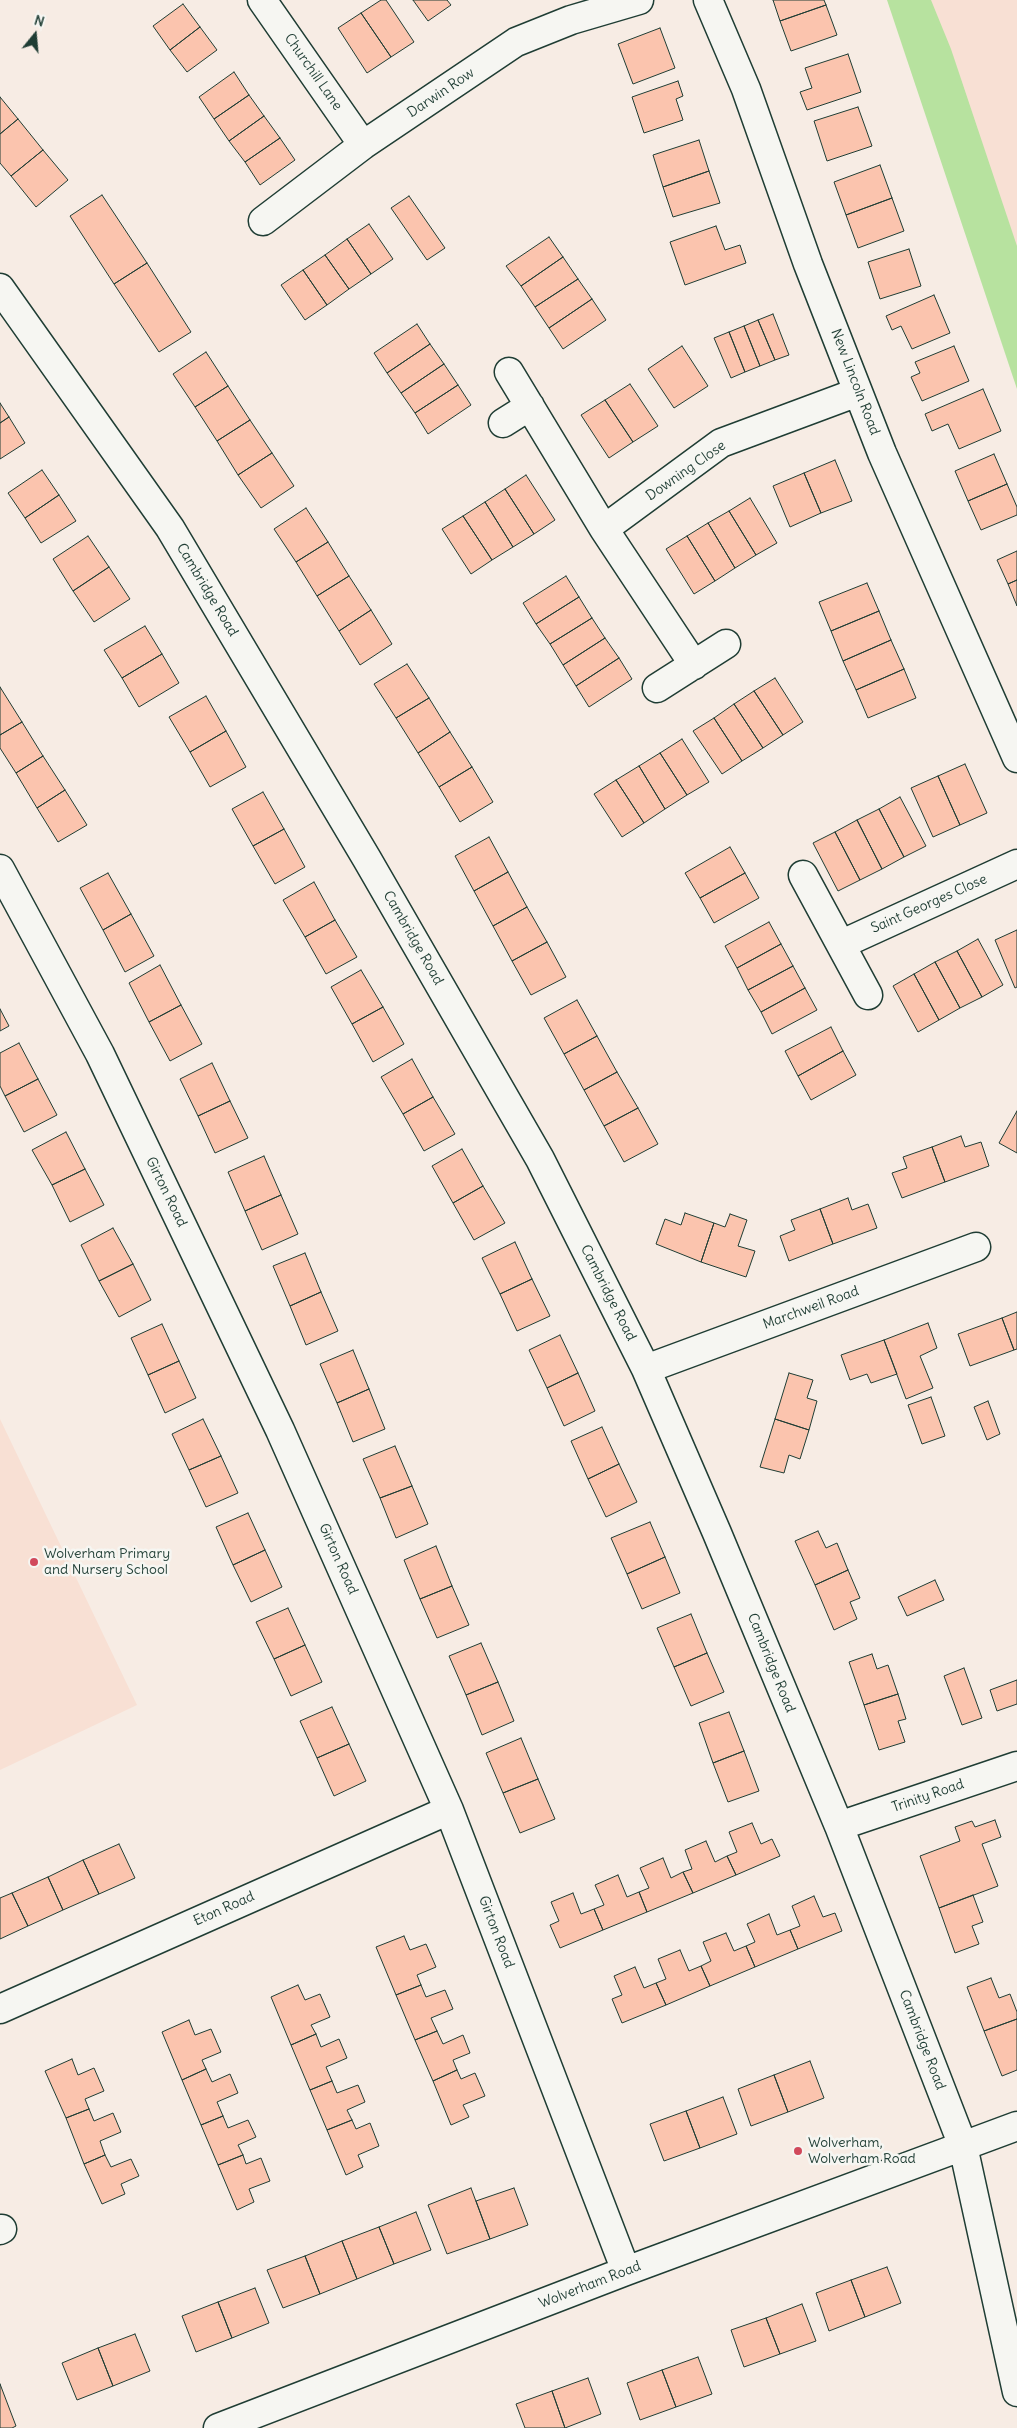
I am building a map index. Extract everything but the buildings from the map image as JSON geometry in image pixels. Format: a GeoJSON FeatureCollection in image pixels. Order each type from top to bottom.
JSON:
{"type":"FeatureCollection","features":[{"type":"Feature","properties":{"kind":"street","name":"Churchill Lane"},"geometry":{"type":"LineString","coordinates":[[262,0],[362,145]]}},
{"type":"Feature","properties":{"kind":"street","name":"Darwin Row"},"geometry":{"type":"LineString","coordinates":[[263,221],[362,145],[516,42],[571,20],[639,0]]}},
{"type":"Feature","properties":{"kind":"street","name":"New Lincoln Road"},"geometry":{"type":"LineString","coordinates":[[708,0],[746,89],[808,264],[882,453],[1017,758]]}},
{"type":"Feature","properties":{"kind":"street","name":"Cambridge Road"},"geometry":{"type":"LineString","coordinates":[[0,288],[175,536],[367,859],[540,1158],[646,1369],[717,1533],[838,1826],[963,2146],[1017,2392]]}},
{"type":"Feature","properties":{"kind":"street"},"geometry":{"type":"LineString","coordinates":[[510,372],[604,529],[694,664]]}},
{"type":"Feature","properties":{"kind":"street","name":"Downing Close"},"geometry":{"type":"LineString","coordinates":[[604,529],[721,443],[858,392]]}},
{"type":"Feature","properties":{"kind":"street"},"geometry":{"type":"LineString","coordinates":[[503,422],[530,406]]}},
{"type":"Feature","properties":{"kind":"street"},"geometry":{"type":"LineString","coordinates":[[657,688],[726,644]]}},
{"type":"Feature","properties":{"kind":"street","name":"Saint Georges Close"},"geometry":{"type":"LineString","coordinates":[[842,944],[1017,864]]}},
{"type":"Feature","properties":{"kind":"street","name":"Girton Road"},"geometry":{"type":"LineString","coordinates":[[0,869],[100,1054],[276,1421],[449,1810],[626,2271]]}},
{"type":"Feature","properties":{"kind":"street"},"geometry":{"type":"LineString","coordinates":[[803,875],[842,944],[868,996]]}},
{"type":"Feature","properties":{"kind":"street","name":"Marchweil Road"},"geometry":{"type":"LineString","coordinates":[[646,1369],[976,1248]]}},
{"type":"Feature","properties":{"kind":"street","name":"Trinity Road"},"geometry":{"type":"LineString","coordinates":[[838,1826],[1017,1766]]}},
{"type":"Feature","properties":{"kind":"street","name":"Eton Road"},"geometry":{"type":"LineString","coordinates":[[0,2009],[449,1810]]}},
{"type":"Feature","properties":{"kind":"street","name":"Wolverham Road"},"geometry":{"type":"LineString","coordinates":[[218,2428],[626,2271],[1017,2126]]}},
{"type":"Feature","properties":{"kind":"shaded area"},"geometry":{"type":"Polygon","coordinates":[[[913,0],[1017,0],[1017,277],[913,0]]]}},
{"type":"Feature","properties":{"kind":"shaded area","name":"Wolverham Primary and Nursery School"},"geometry":{"type":"Polygon","coordinates":[[[0,1419],[137,1705],[0,1770],[0,1419]]]}},
{"type":"Feature","properties":{"kind":"green space"},"geometry":{"type":"Polygon","coordinates":[[[887,0],[931,0],[951,49],[1017,246],[1017,389],[887,0]]]}},
{"type":"Feature","properties":{"kind":"place","name":"Wolverham Primary and Nursery School"},"geometry":{"type":"Point","coordinates":[34,1562]}},
{"type":"Feature","properties":{"kind":"place","name":"Wolverham, Wolverham Road"},"geometry":{"type":"Point","coordinates":[798,2151]}}]}
